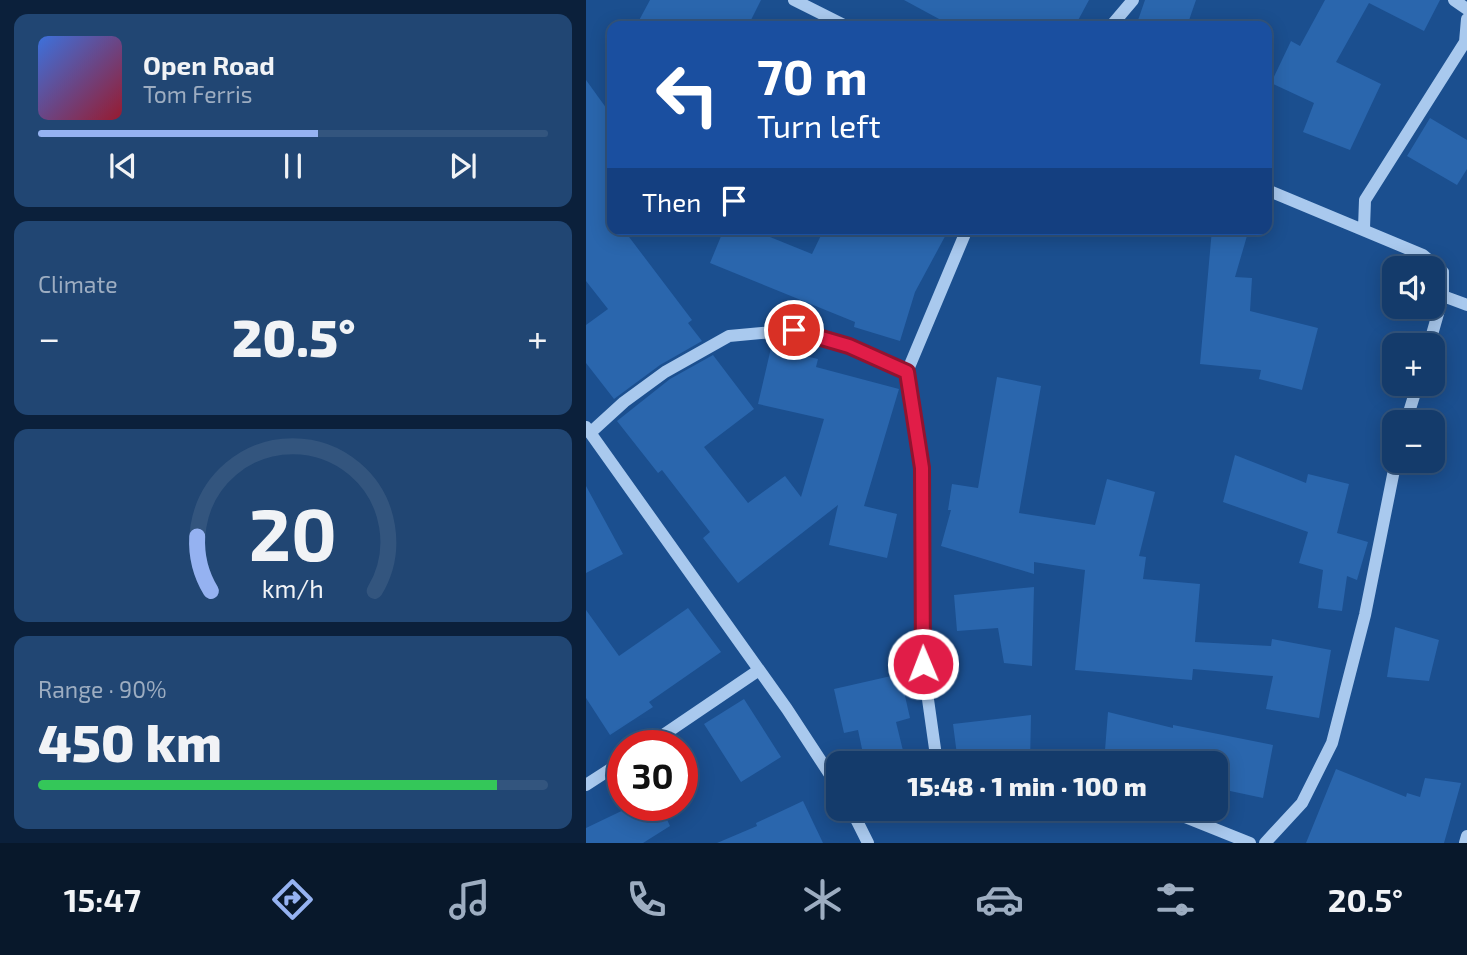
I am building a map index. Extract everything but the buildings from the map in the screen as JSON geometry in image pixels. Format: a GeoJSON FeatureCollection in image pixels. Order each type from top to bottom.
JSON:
{"type":"FeatureCollection","features":[{"type":"Feature","properties":{"kind":"street"},"geometry":{"type":"LineString","coordinates":[[794,0],[836,21]]}},
{"type":"Feature","properties":{"kind":"street"},"geometry":{"type":"LineString","coordinates":[[1115,21],[1133,0]]}},
{"type":"Feature","properties":{"kind":"street"},"geometry":{"type":"LineString","coordinates":[[1454,0],[1467,9]]}},
{"type":"Feature","properties":{"kind":"street"},"geometry":{"type":"LineString","coordinates":[[1364,228],[1365,200],[1464,42],[1467,19]]}},
{"type":"Feature","properties":{"kind":"street"},"geometry":{"type":"LineString","coordinates":[[1272,192],[1364,228],[1423,256]]}},
{"type":"Feature","properties":{"kind":"street"},"geometry":{"type":"LineString","coordinates":[[935,751],[923,664],[922,468],[907,372],[964,235]]}},
{"type":"Feature","properties":{"kind":"street"},"geometry":{"type":"LineString","coordinates":[[1445,296],[1467,305]]}},
{"type":"Feature","properties":{"kind":"street"},"geometry":{"type":"LineString","coordinates":[[826,769],[759,670],[588,430],[665,372],[729,336],[794,330],[849,346],[907,372]]}},
{"type":"Feature","properties":{"kind":"street"},"geometry":{"type":"LineString","coordinates":[[1265,843],[1302,803],[1332,743],[1365,615],[1393,473]]}},
{"type":"Feature","properties":{"kind":"street"},"geometry":{"type":"LineString","coordinates":[[671,730],[759,670]]}},
{"type":"Feature","properties":{"kind":"street"},"geometry":{"type":"LineString","coordinates":[[586,785],[607,771]]}},
{"type":"Feature","properties":{"kind":"street"},"geometry":{"type":"LineString","coordinates":[[857,821],[868,843]]}},
{"type":"Feature","properties":{"kind":"street"},"geometry":{"type":"LineString","coordinates":[[1199,821],[1250,843]]}},
{"type":"Feature","properties":{"kind":"street"},"geometry":{"type":"LineString","coordinates":[[1465,843],[1467,836]]}},
{"type":"Feature","properties":{"kind":"route"},"geometry":{"type":"LineString","coordinates":[[794,330],[849,346],[907,372],[922,468],[923,664]]}}]}
